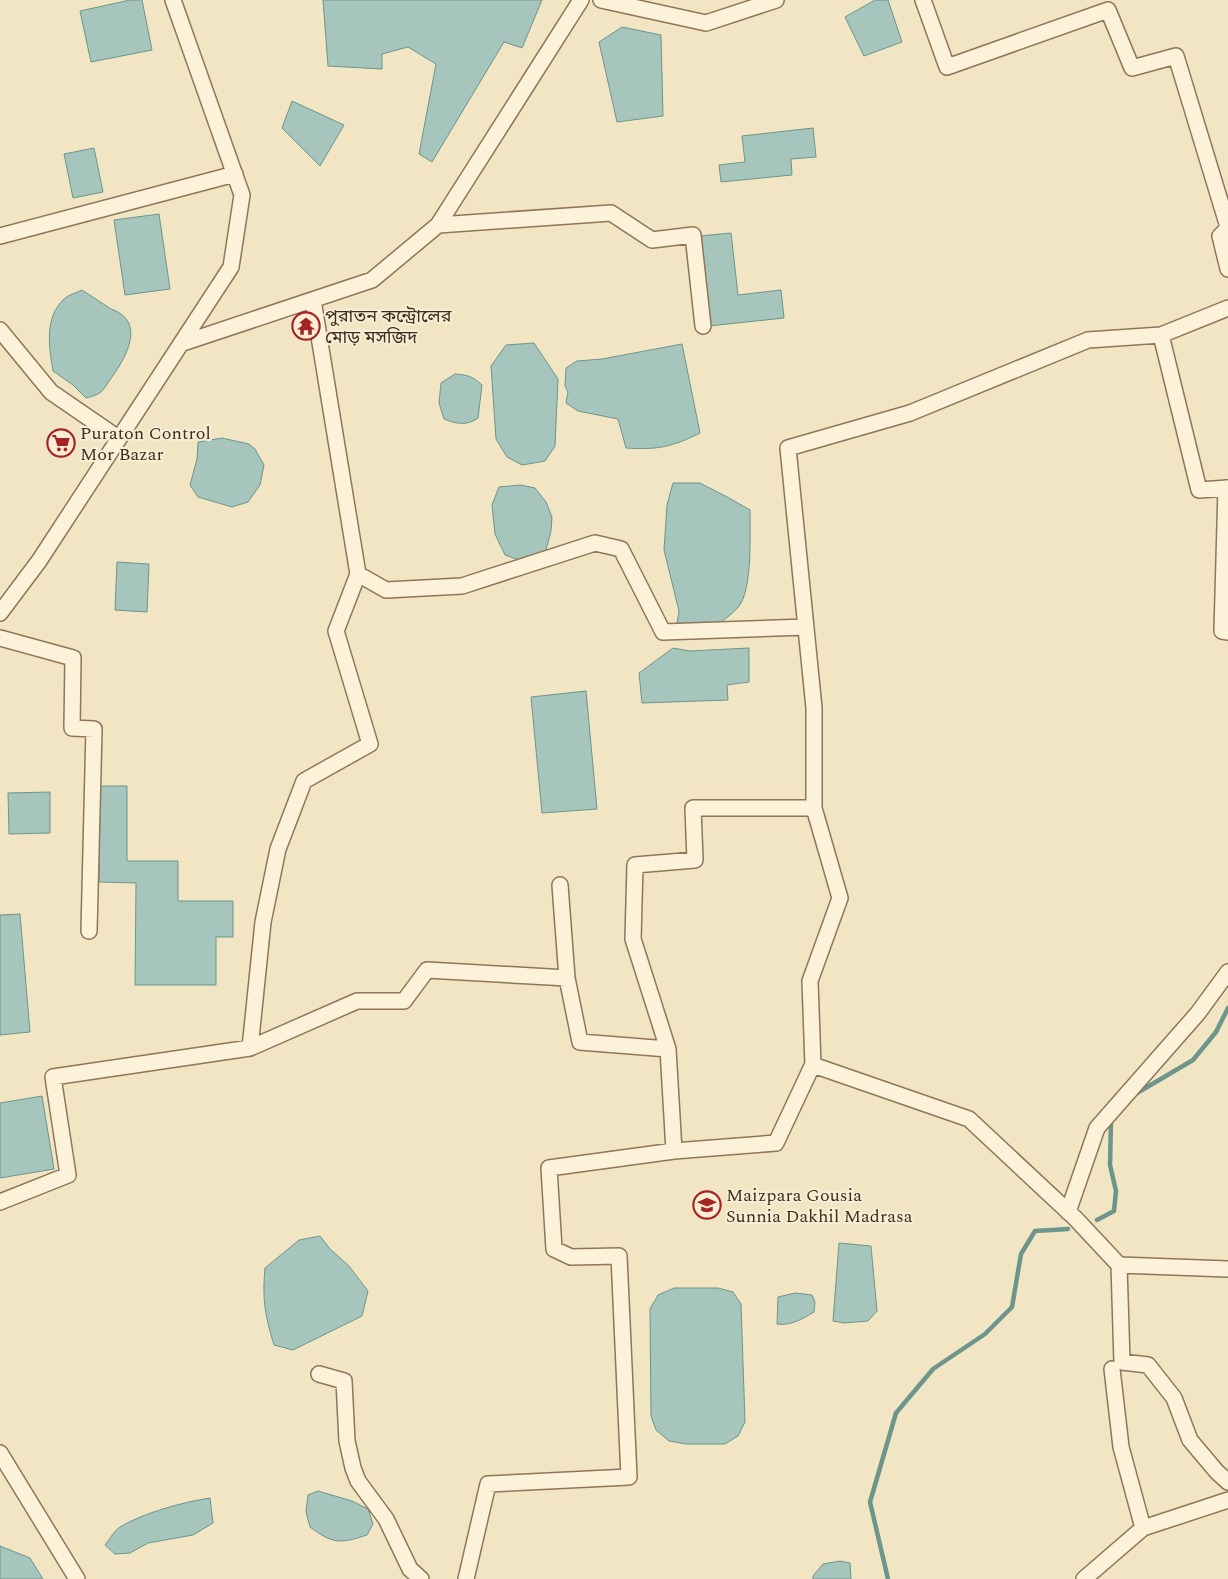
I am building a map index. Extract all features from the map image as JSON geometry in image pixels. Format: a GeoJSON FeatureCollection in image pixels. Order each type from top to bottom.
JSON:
{"type":"FeatureCollection","features":[{"type":"Feature","properties":{"kind":"street"},"geometry":{"type":"LineString","coordinates":[[0,613],[39,561],[231,267],[242,195],[173,0]]}},
{"type":"Feature","properties":{"kind":"street"},"geometry":{"type":"LineString","coordinates":[[183,343],[372,280],[438,225],[581,0]]}},
{"type":"Feature","properties":{"kind":"street"},"geometry":{"type":"LineString","coordinates":[[601,0],[706,23],[776,0]]}},
{"type":"Feature","properties":{"kind":"street"},"geometry":{"type":"LineString","coordinates":[[923,0],[947,67],[1108,10],[1132,68],[1176,56],[1228,228],[1220,236],[1228,269]]}},
{"type":"Feature","properties":{"kind":"street"},"geometry":{"type":"LineString","coordinates":[[0,236],[235,174]]}},
{"type":"Feature","properties":{"kind":"street"},"geometry":{"type":"LineString","coordinates":[[438,225],[611,213],[652,240],[693,235],[703,326]]}},
{"type":"Feature","properties":{"kind":"street"},"geometry":{"type":"LineString","coordinates":[[250,1048],[263,922],[278,849],[304,781],[370,744],[336,631],[358,574],[314,300]]}},
{"type":"Feature","properties":{"kind":"street"},"geometry":{"type":"LineString","coordinates":[[466,1579],[488,1484],[629,1477],[620,1256],[571,1257],[554,1249],[549,1168],[674,1150],[776,1143],[813,1064],[810,981],[840,898],[814,808],[814,708],[788,448],[910,413],[1088,340],[1161,335],[1228,308]]}},
{"type":"Feature","properties":{"kind":"street"},"geometry":{"type":"LineString","coordinates":[[0,330],[52,392],[118,438]]}},
{"type":"Feature","properties":{"kind":"street"},"geometry":{"type":"LineString","coordinates":[[1161,335],[1199,490],[1227,488],[1222,631],[1228,632]]}},
{"type":"Feature","properties":{"kind":"street"},"geometry":{"type":"LineString","coordinates":[[358,574],[386,590],[462,586],[596,543],[621,549],[663,632],[806,628]]}},
{"type":"Feature","properties":{"kind":"street"},"geometry":{"type":"LineString","coordinates":[[0,638],[73,658],[72,728],[94,729],[89,931]]}},
{"type":"Feature","properties":{"kind":"street"},"geometry":{"type":"LineString","coordinates":[[674,1150],[668,1049],[633,939],[635,865],[694,860],[693,808],[814,808]]}},
{"type":"Feature","properties":{"kind":"street"},"geometry":{"type":"LineString","coordinates":[[560,884],[567,978],[580,1042],[668,1049]]}},
{"type":"Feature","properties":{"kind":"street"},"geometry":{"type":"LineString","coordinates":[[0,1202],[68,1175],[53,1077],[250,1048],[357,1001],[404,1001],[427,970],[567,978]]}},
{"type":"Feature","properties":{"kind":"street"},"geometry":{"type":"LineString","coordinates":[[1068,1212],[1097,1128],[1198,1013],[1228,972]]}},
{"type":"Feature","properties":{"kind":"street"},"geometry":{"type":"LineString","coordinates":[[813,1064],[969,1119],[1075,1218],[1119,1266],[1122,1362],[1148,1365],[1174,1398],[1190,1440],[1228,1482]]}},
{"type":"Feature","properties":{"kind":"street"},"geometry":{"type":"LineString","coordinates":[[1119,1266],[1228,1269]]}},
{"type":"Feature","properties":{"kind":"street"},"geometry":{"type":"LineString","coordinates":[[1112,1369],[1121,1447],[1143,1528]]}},
{"type":"Feature","properties":{"kind":"street"},"geometry":{"type":"LineString","coordinates":[[319,1374],[344,1381],[347,1441],[353,1468],[358,1481],[386,1519],[410,1569],[420,1579]]}},
{"type":"Feature","properties":{"kind":"street"},"geometry":{"type":"LineString","coordinates":[[0,1453],[14,1479],[77,1579]]}},
{"type":"Feature","properties":{"kind":"street"},"geometry":{"type":"LineString","coordinates":[[1084,1579],[1143,1528],[1228,1500]]}},
{"type":"Feature","properties":{"kind":"water"},"geometry":{"type":"Polygon","coordinates":[[[130,0],[142,0],[152,50],[91,62],[80,11],[130,0]]]}},
{"type":"Feature","properties":{"kind":"water"},"geometry":{"type":"Polygon","coordinates":[[[323,0],[542,0],[522,48],[504,42],[432,162],[419,154],[436,64],[408,47],[382,54],[382,69],[328,66],[323,0]]]}},
{"type":"Feature","properties":{"kind":"water"},"geometry":{"type":"Polygon","coordinates":[[[875,0],[888,0],[902,42],[864,56],[845,17],[875,0]]]}},
{"type":"Feature","properties":{"kind":"water"},"geometry":{"type":"Polygon","coordinates":[[[622,27],[661,35],[663,116],[617,122],[599,42],[622,27]]]}},
{"type":"Feature","properties":{"kind":"water"},"geometry":{"type":"Polygon","coordinates":[[[292,101],[344,125],[320,166],[282,128],[292,101]]]}},
{"type":"Feature","properties":{"kind":"water"},"geometry":{"type":"Polygon","coordinates":[[[813,128],[816,157],[791,159],[792,175],[721,182],[719,165],[745,162],[742,136],[813,128]]]}},
{"type":"Feature","properties":{"kind":"water"},"geometry":{"type":"Polygon","coordinates":[[[94,148],[103,192],[73,198],[64,154],[94,148]]]}},
{"type":"Feature","properties":{"kind":"water"},"geometry":{"type":"Polygon","coordinates":[[[159,214],[170,289],[125,295],[114,220],[159,214]]]}},
{"type":"Feature","properties":{"kind":"water"},"geometry":{"type":"Polygon","coordinates":[[[731,233],[738,295],[781,290],[784,318],[709,326],[700,236],[731,233]]]}},
{"type":"Feature","properties":{"kind":"water"},"geometry":{"type":"Polygon","coordinates":[[[82,290],[122,315],[128,322],[131,330],[128,349],[118,369],[101,392],[86,398],[73,385],[53,371],[49,343],[53,315],[66,298],[82,290]]]}},
{"type":"Feature","properties":{"kind":"water"},"geometry":{"type":"Polygon","coordinates":[[[534,343],[558,379],[555,446],[545,461],[522,465],[507,457],[496,439],[491,366],[506,345],[534,343]]]}},
{"type":"Feature","properties":{"kind":"water"},"geometry":{"type":"Polygon","coordinates":[[[682,344],[700,433],[681,442],[664,447],[626,448],[618,419],[578,411],[566,403],[568,392],[565,386],[566,368],[577,361],[602,359],[682,344]]]}},
{"type":"Feature","properties":{"kind":"water"},"geometry":{"type":"Polygon","coordinates":[[[455,374],[470,377],[482,385],[478,418],[474,421],[457,423],[444,419],[439,403],[441,383],[455,374]]]}},
{"type":"Feature","properties":{"kind":"water"},"geometry":{"type":"Polygon","coordinates":[[[222,438],[249,444],[255,449],[264,465],[260,485],[248,502],[232,507],[198,497],[190,485],[197,459],[198,442],[222,438]]]}},
{"type":"Feature","properties":{"kind":"water"},"geometry":{"type":"Polygon","coordinates":[[[673,483],[700,483],[750,510],[750,558],[745,594],[736,609],[715,627],[677,624],[679,611],[664,550],[667,505],[673,483]]]}},
{"type":"Feature","properties":{"kind":"water"},"geometry":{"type":"Polygon","coordinates":[[[521,485],[535,488],[546,502],[552,517],[551,531],[546,550],[524,562],[505,555],[495,534],[492,505],[499,487],[521,485]]]}},
{"type":"Feature","properties":{"kind":"water"},"geometry":{"type":"Polygon","coordinates":[[[117,562],[149,564],[147,612],[115,610],[117,562]]]}},
{"type":"Feature","properties":{"kind":"water"},"geometry":{"type":"Polygon","coordinates":[[[673,648],[690,651],[749,648],[749,682],[727,685],[728,700],[642,703],[639,673],[673,648]]]}},
{"type":"Feature","properties":{"kind":"water"},"geometry":{"type":"Polygon","coordinates":[[[586,691],[597,809],[542,813],[531,697],[586,691]]]}},
{"type":"Feature","properties":{"kind":"water"},"geometry":{"type":"Polygon","coordinates":[[[100,786],[127,786],[127,861],[178,861],[178,901],[233,901],[233,937],[216,937],[216,985],[135,985],[136,883],[99,882],[100,786]]]}},
{"type":"Feature","properties":{"kind":"water"},"geometry":{"type":"Polygon","coordinates":[[[50,792],[50,833],[9,834],[8,793],[50,792]]]}},
{"type":"Feature","properties":{"kind":"water"},"geometry":{"type":"Polygon","coordinates":[[[20,914],[30,1032],[0,1035],[0,915],[20,914]]]}},
{"type":"Feature","properties":{"kind":"water"},"geometry":{"type":"Polygon","coordinates":[[[42,1096],[54,1169],[0,1178],[0,1103],[42,1096]]]}},
{"type":"Feature","properties":{"kind":"water"},"geometry":{"type":"Polygon","coordinates":[[[320,1236],[330,1249],[349,1266],[368,1291],[362,1316],[293,1350],[274,1345],[265,1307],[265,1268],[299,1240],[320,1236]]]}},
{"type":"Feature","properties":{"kind":"water"},"geometry":{"type":"Polygon","coordinates":[[[839,1243],[871,1246],[877,1311],[868,1321],[844,1323],[833,1321],[839,1243]]]}},
{"type":"Feature","properties":{"kind":"water"},"geometry":{"type":"Polygon","coordinates":[[[674,1288],[718,1288],[733,1292],[741,1304],[745,1422],[738,1436],[725,1444],[686,1444],[669,1441],[656,1430],[651,1416],[650,1309],[658,1295],[674,1288]]]}},
{"type":"Feature","properties":{"kind":"water"},"geometry":{"type":"Polygon","coordinates":[[[795,1293],[812,1295],[815,1302],[814,1312],[792,1323],[777,1324],[778,1297],[795,1293]]]}},
{"type":"Feature","properties":{"kind":"water"},"geometry":{"type":"Polygon","coordinates":[[[318,1491],[352,1501],[368,1509],[373,1524],[367,1535],[350,1540],[337,1541],[325,1537],[310,1527],[306,1512],[308,1495],[318,1491]]]}},
{"type":"Feature","properties":{"kind":"water"},"geometry":{"type":"Polygon","coordinates":[[[210,1498],[213,1523],[193,1535],[148,1543],[130,1553],[115,1554],[105,1545],[118,1529],[140,1517],[176,1505],[210,1498]]]}},
{"type":"Feature","properties":{"kind":"water"},"geometry":{"type":"Polygon","coordinates":[[[0,1546],[30,1558],[43,1579],[0,1579],[0,1546]]]}},
{"type":"Feature","properties":{"kind":"water"},"geometry":{"type":"Polygon","coordinates":[[[840,1561],[850,1563],[851,1579],[813,1579],[813,1576],[823,1564],[840,1561]]]}},
{"type":"Feature","properties":{"kind":"waterway"},"geometry":{"type":"LineString","coordinates":[[1137,1093],[1193,1060],[1216,1032],[1228,1008]]}},
{"type":"Feature","properties":{"kind":"waterway"},"geometry":{"type":"LineString","coordinates":[[1097,1220],[1114,1211],[1116,1191],[1110,1165],[1111,1121]]}},
{"type":"Feature","properties":{"kind":"waterway"},"geometry":{"type":"LineString","coordinates":[[888,1579],[870,1502],[896,1413],[933,1369],[985,1334],[1012,1307],[1021,1254],[1035,1231],[1068,1229]]}},
{"type":"Feature","properties":{"kind":"place","name":"পুরাতন কন্ট্রোলের মোড় মসজিদ"},"geometry":{"type":"Point","coordinates":[306,326]}},
{"type":"Feature","properties":{"kind":"place","name":"Puraton Control Mor Bazar"},"geometry":{"type":"Point","coordinates":[61,443]}},
{"type":"Feature","properties":{"kind":"place","name":"Maizpara Gousia Sunnia Dakhil Madrasa"},"geometry":{"type":"Point","coordinates":[707,1205]}}]}
